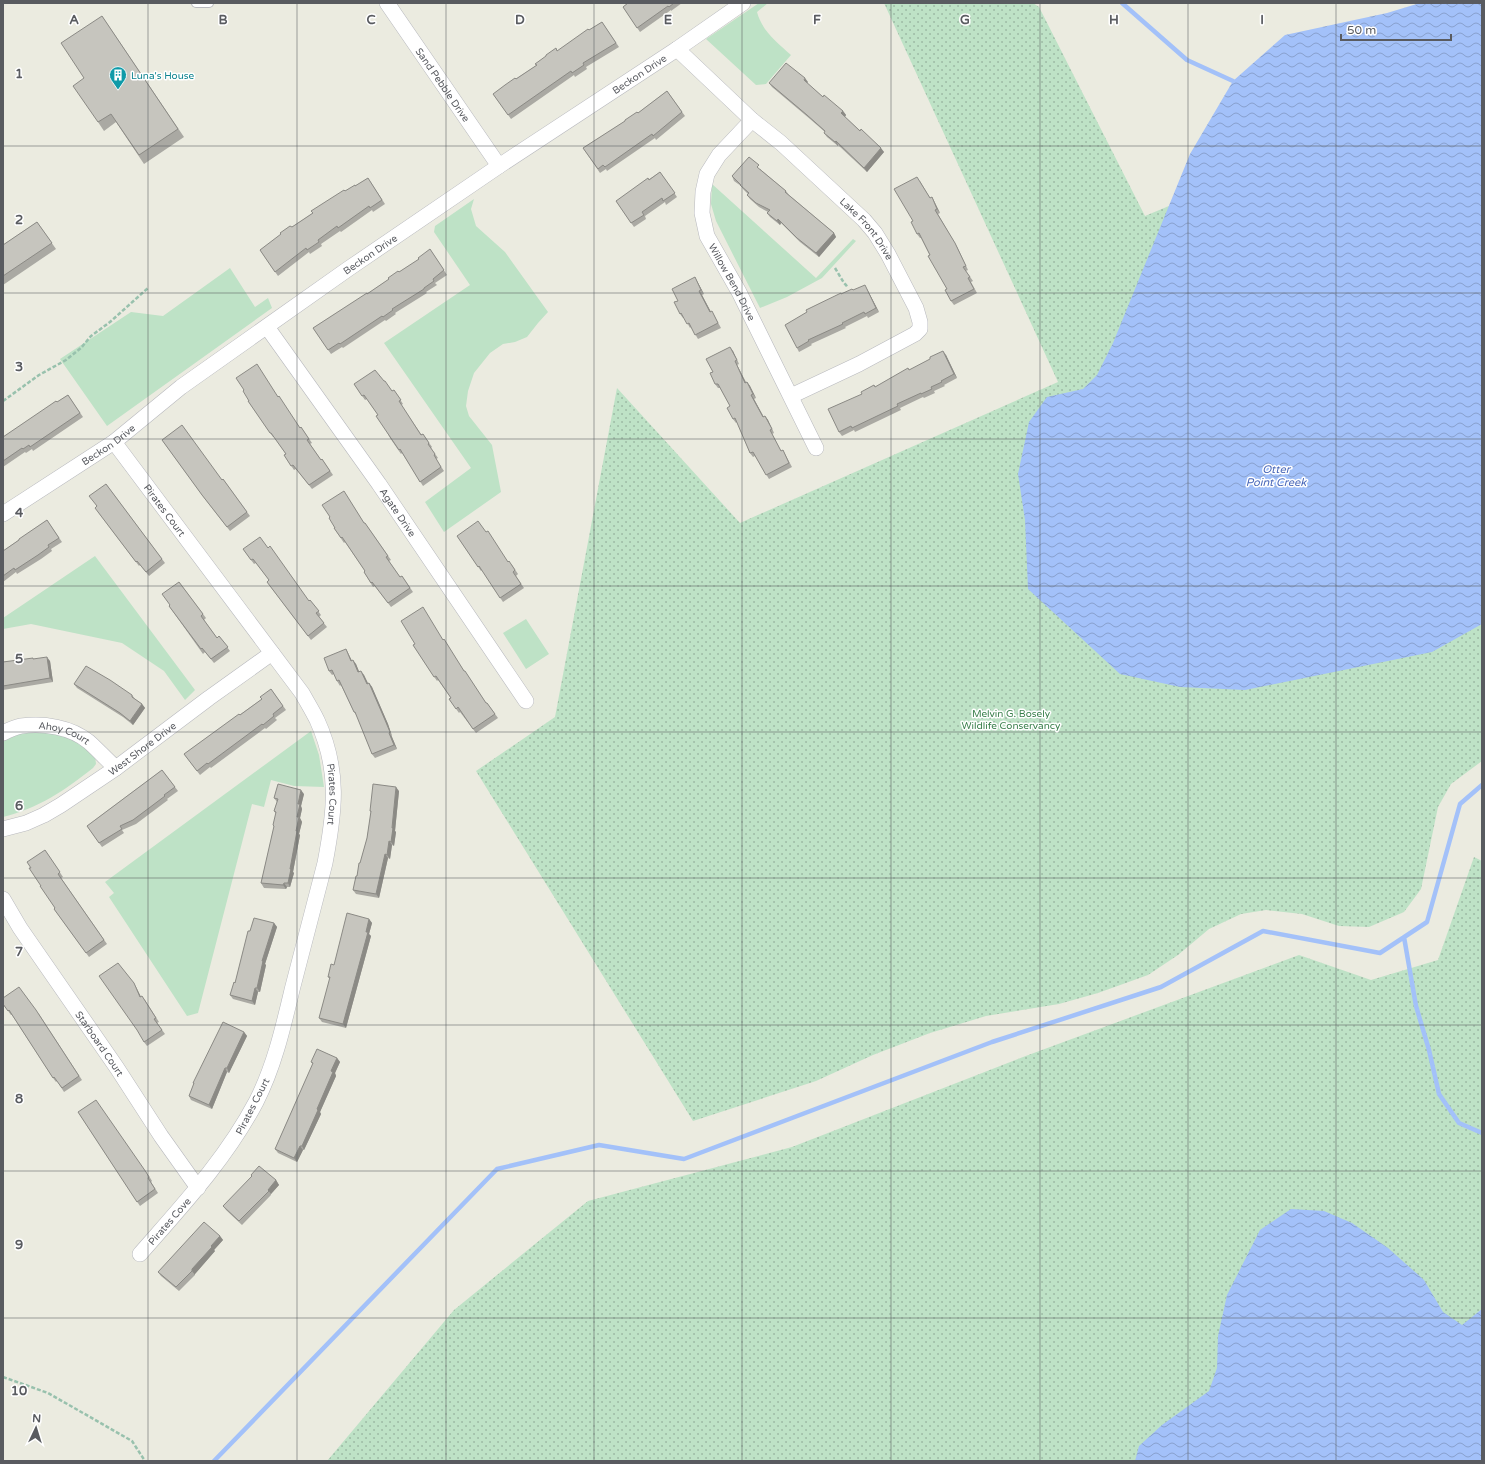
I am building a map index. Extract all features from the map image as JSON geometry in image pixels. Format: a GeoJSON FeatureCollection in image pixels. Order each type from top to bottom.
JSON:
{"type":"FeatureCollection","features":[{"type":"Feature","properties":{"kind":"street","name":"Sand Pebble Drive"},"geometry":{"type":"LineString","coordinates":[[387,3],[499,166]]}},
{"type":"Feature","properties":{"kind":"street","name":"Beckon Drive"},"geometry":{"type":"LineString","coordinates":[[3,514],[114,442],[181,387],[348,269],[499,166],[677,49],[743,3]]}},
{"type":"Feature","properties":{"kind":"street","name":"Lake Front Drive"},"geometry":{"type":"LineString","coordinates":[[677,49],[752,120],[781,142],[864,220],[875,233],[888,254],[916,308],[920,322],[920,329],[915,334],[860,364],[791,396]]}},
{"type":"Feature","properties":{"kind":"street","name":"Willow Bend Drive"},"geometry":{"type":"LineString","coordinates":[[752,120],[719,155],[707,174],[703,192],[702,213],[707,236],[740,292],[816,448]]}},
{"type":"Feature","properties":{"kind":"street","name":"Agate Drive"},"geometry":{"type":"LineString","coordinates":[[267,327],[379,484],[526,701]]}},
{"type":"Feature","properties":{"kind":"street","name":"Pirates Court"},"geometry":{"type":"LineString","coordinates":[[114,442],[302,693],[317,720],[326,744],[332,768],[334,805],[330,835],[323,871],[282,1032],[268,1073],[256,1101],[236,1137],[198,1188]]}},
{"type":"Feature","properties":{"kind":"street","name":"West Shore Drive"},"geometry":{"type":"LineString","coordinates":[[3,829],[26,823],[44,815],[116,768],[272,653]]}},
{"type":"Feature","properties":{"kind":"street","name":"Ahoy Court"},"geometry":{"type":"LineString","coordinates":[[3,732],[19,726],[51,726],[71,731],[88,742],[116,768]]}},
{"type":"Feature","properties":{"kind":"street","name":"Starboard Court"},"geometry":{"type":"LineString","coordinates":[[3,899],[24,934],[198,1188]]}},
{"type":"Feature","properties":{"kind":"street","name":"Pirates Cove"},"geometry":{"type":"LineString","coordinates":[[140,1254],[198,1188]]}},
{"type":"Feature","properties":{"kind":"lane"},"geometry":{"type":"LineString","coordinates":[[196,3],[209,3]]}},
{"type":"Feature","properties":{"kind":"path"},"geometry":{"type":"LineString","coordinates":[[835,268],[848,288]]}},
{"type":"Feature","properties":{"kind":"path"},"geometry":{"type":"LineString","coordinates":[[3,401],[39,376],[66,360],[81,348],[91,336],[110,322],[148,288]]}},
{"type":"Feature","properties":{"kind":"path"},"geometry":{"type":"LineString","coordinates":[[3,1377],[48,1393],[132,1441],[145,1461]]}},
{"type":"Feature","properties":{"kind":"green space"},"geometry":{"type":"Polygon","coordinates":[[[759,3],[768,3],[757,12],[762,25],[775,41],[791,55],[766,84],[756,85],[706,39],[759,3]]]}},
{"type":"Feature","properties":{"kind":"green space","name":"Melvin G. Bosely Wildlife Conservancy"},"geometry":{"type":"Polygon","coordinates":[[[884,3],[1033,3],[1039,7],[1145,216],[1482,75],[1482,761],[1451,784],[1438,807],[1421,889],[1404,912],[1369,927],[1339,926],[1302,914],[1266,910],[1241,914],[1209,929],[1178,955],[1148,975],[1098,993],[1059,1004],[986,1016],[930,1033],[873,1055],[816,1081],[693,1121],[476,771],[555,717],[617,388],[740,523],[1058,382],[884,3]]]}},
{"type":"Feature","properties":{"kind":"green space"},"geometry":{"type":"Polygon","coordinates":[[[712,184],[816,278],[853,239],[856,241],[822,278],[787,297],[760,308],[716,221],[711,204],[712,184]]]}},
{"type":"Feature","properties":{"kind":"green space"},"geometry":{"type":"Polygon","coordinates":[[[474,199],[471,209],[476,226],[505,252],[548,312],[527,337],[515,342],[503,344],[490,353],[474,373],[468,391],[466,406],[469,416],[492,445],[501,492],[444,532],[425,502],[471,468],[384,343],[470,285],[434,232],[435,226],[474,199]]]}},
{"type":"Feature","properties":{"kind":"green space"},"geometry":{"type":"Polygon","coordinates":[[[230,268],[255,307],[268,298],[272,308],[107,426],[60,359],[131,312],[163,316],[230,268]]]}},
{"type":"Feature","properties":{"kind":"green space"},"geometry":{"type":"Polygon","coordinates":[[[95,556],[195,690],[185,700],[164,671],[122,643],[31,624],[3,629],[3,618],[95,556]]]}},
{"type":"Feature","properties":{"kind":"green space"},"geometry":{"type":"Polygon","coordinates":[[[526,619],[549,654],[526,669],[503,633],[526,619]]]}},
{"type":"Feature","properties":{"kind":"green space"},"geometry":{"type":"Polygon","coordinates":[[[38,730],[77,740],[95,755],[96,764],[93,768],[51,798],[28,809],[3,817],[3,739],[12,735],[38,730]]]}},
{"type":"Feature","properties":{"kind":"green space"},"geometry":{"type":"Polygon","coordinates":[[[311,731],[319,755],[324,787],[294,786],[271,780],[264,807],[252,804],[198,1013],[187,1016],[109,897],[114,893],[105,882],[311,731]]]}},
{"type":"Feature","properties":{"kind":"green space"},"geometry":{"type":"Polygon","coordinates":[[[1474,857],[1482,861],[1482,1461],[327,1461],[454,1310],[588,1201],[792,1147],[1023,1057],[1299,955],[1371,980],[1438,960],[1474,857]]]}},
{"type":"Feature","properties":{"kind":"water","name":"Otter Point Creek"},"geometry":{"type":"Polygon","coordinates":[[[1420,3],[1482,3],[1482,624],[1432,652],[1245,690],[1180,687],[1120,674],[1028,589],[1025,520],[1018,474],[1029,422],[1047,397],[1083,389],[1097,375],[1113,343],[1190,154],[1233,81],[1285,35],[1387,13],[1420,3]]]}},
{"type":"Feature","properties":{"kind":"water"},"geometry":{"type":"Polygon","coordinates":[[[1291,1209],[1324,1211],[1352,1223],[1388,1248],[1424,1280],[1443,1312],[1462,1325],[1482,1309],[1482,1461],[1135,1461],[1139,1446],[1162,1425],[1209,1391],[1217,1368],[1218,1336],[1227,1295],[1260,1230],[1291,1209]]]}},
{"type":"Feature","properties":{"kind":"building"},"geometry":{"type":"Polygon","coordinates":[[[628,3],[674,3],[637,28],[623,7],[628,3]]]}},
{"type":"Feature","properties":{"kind":"building","name":"Luna's House"},"geometry":{"type":"Polygon","coordinates":[[[102,16],[178,129],[139,155],[111,114],[98,122],[73,86],[84,78],[61,43],[102,16]]]}},
{"type":"Feature","properties":{"kind":"building"},"geometry":{"type":"Polygon","coordinates":[[[602,22],[616,43],[583,63],[584,65],[572,73],[571,71],[508,115],[493,94],[515,78],[516,79],[537,65],[535,64],[556,48],[557,51],[588,29],[589,30],[602,22]]]}},
{"type":"Feature","properties":{"kind":"building"},"geometry":{"type":"Polygon","coordinates":[[[786,63],[805,78],[804,80],[823,97],[824,95],[843,111],[841,113],[881,148],[864,168],[836,141],[835,142],[824,133],[825,131],[769,83],[786,63]]]}},
{"type":"Feature","properties":{"kind":"building"},"geometry":{"type":"Polygon","coordinates":[[[667,91],[682,112],[653,136],[652,134],[605,167],[603,165],[598,169],[583,148],[637,112],[638,113],[667,91]]]}},
{"type":"Feature","properties":{"kind":"building"},"geometry":{"type":"Polygon","coordinates":[[[749,157],[759,165],[757,167],[834,233],[816,253],[797,238],[778,219],[777,221],[767,213],[770,210],[756,203],[747,195],[749,193],[732,176],[749,157]]]}},
{"type":"Feature","properties":{"kind":"building"},"geometry":{"type":"Polygon","coordinates":[[[660,172],[675,193],[663,201],[662,198],[642,212],[644,215],[631,223],[616,201],[648,178],[649,180],[660,172]]]}},
{"type":"Feature","properties":{"kind":"building"},"geometry":{"type":"Polygon","coordinates":[[[917,177],[930,198],[932,197],[937,209],[935,210],[955,243],[966,266],[963,267],[970,277],[968,278],[974,289],[951,301],[945,290],[947,289],[928,256],[930,255],[919,233],[917,234],[911,222],[913,221],[894,189],[917,177]]]}},
{"type":"Feature","properties":{"kind":"building"},"geometry":{"type":"Polygon","coordinates":[[[368,178],[382,200],[370,208],[369,206],[338,228],[337,226],[318,240],[319,242],[307,250],[306,248],[275,272],[260,250],[290,226],[292,227],[313,213],[311,211],[344,190],[345,191],[355,186],[368,178]]]}},
{"type":"Feature","properties":{"kind":"building"},"geometry":{"type":"Polygon","coordinates":[[[37,222],[52,243],[3,276],[3,245],[37,222]]]}},
{"type":"Feature","properties":{"kind":"building"},"geometry":{"type":"Polygon","coordinates":[[[430,249],[444,270],[433,279],[434,281],[392,309],[393,310],[383,317],[382,316],[340,344],[339,343],[328,350],[313,328],[367,294],[398,271],[399,272],[419,259],[418,258],[430,249]]]}},
{"type":"Feature","properties":{"kind":"building"},"geometry":{"type":"Polygon","coordinates":[[[695,277],[701,290],[699,291],[710,312],[712,311],[718,323],[695,335],[689,323],[687,324],[681,313],[680,314],[674,302],[678,301],[672,289],[695,277]]]}},
{"type":"Feature","properties":{"kind":"building"},"geometry":{"type":"Polygon","coordinates":[[[865,285],[876,308],[865,314],[864,312],[842,323],[843,324],[808,340],[809,341],[797,348],[785,325],[807,312],[806,310],[841,293],[865,285]]]}},
{"type":"Feature","properties":{"kind":"building"},"geometry":{"type":"Polygon","coordinates":[[[730,347],[737,360],[735,361],[745,383],[747,382],[753,394],[751,395],[763,417],[765,416],[772,429],[770,430],[781,451],[783,450],[789,463],[766,475],[753,452],[750,453],[735,418],[733,419],[727,408],[730,406],[718,384],[715,384],[710,373],[713,372],[706,359],[730,347]]]}},
{"type":"Feature","properties":{"kind":"building"},"geometry":{"type":"Polygon","coordinates":[[[943,351],[954,374],[931,387],[932,389],[897,404],[898,406],[852,428],[851,426],[839,432],[828,409],[862,394],[861,392],[874,385],[875,387],[908,368],[909,370],[943,351]]]}},
{"type":"Feature","properties":{"kind":"building"},"geometry":{"type":"Polygon","coordinates":[[[257,364],[278,397],[279,396],[309,439],[307,440],[330,471],[309,485],[293,465],[291,466],[284,455],[286,454],[248,401],[243,391],[244,390],[236,378],[257,364]]]}},
{"type":"Feature","properties":{"kind":"building"},"geometry":{"type":"Polygon","coordinates":[[[375,370],[392,391],[394,390],[401,400],[399,401],[421,435],[423,434],[429,443],[428,444],[441,467],[420,482],[400,449],[399,450],[376,416],[378,415],[354,384],[375,370]]]}},
{"type":"Feature","properties":{"kind":"building"},"geometry":{"type":"Polygon","coordinates":[[[68,395],[80,413],[30,447],[29,445],[23,449],[22,448],[3,461],[3,437],[56,401],[57,402],[68,395]]]}},
{"type":"Feature","properties":{"kind":"building"},"geometry":{"type":"Polygon","coordinates":[[[182,425],[247,512],[227,527],[162,440],[182,425]]]}},
{"type":"Feature","properties":{"kind":"building"},"geometry":{"type":"Polygon","coordinates":[[[106,484],[162,559],[146,572],[137,561],[136,562],[95,508],[97,506],[89,496],[106,484]]]}},
{"type":"Feature","properties":{"kind":"building"},"geometry":{"type":"Polygon","coordinates":[[[344,491],[364,523],[388,556],[386,557],[410,588],[388,603],[372,582],[371,583],[364,572],[365,571],[342,537],[341,538],[334,528],[329,518],[330,517],[322,505],[344,491]]]}},
{"type":"Feature","properties":{"kind":"building"},"geometry":{"type":"Polygon","coordinates":[[[47,520],[59,538],[48,545],[49,547],[38,555],[15,570],[14,568],[3,576],[3,551],[47,520]]]}},
{"type":"Feature","properties":{"kind":"building"},"geometry":{"type":"Polygon","coordinates":[[[478,521],[486,532],[488,531],[508,562],[509,561],[515,570],[513,572],[521,584],[500,598],[457,536],[478,521]]]}},
{"type":"Feature","properties":{"kind":"building"},"geometry":{"type":"Polygon","coordinates":[[[260,537],[268,548],[270,546],[309,601],[310,600],[319,611],[316,613],[324,623],[308,636],[267,582],[269,580],[253,559],[251,560],[243,549],[260,537]]]}},
{"type":"Feature","properties":{"kind":"building"},"geometry":{"type":"Polygon","coordinates":[[[179,582],[203,614],[201,616],[217,638],[219,636],[228,647],[211,659],[202,648],[201,649],[169,606],[170,605],[162,594],[179,582]]]}},
{"type":"Feature","properties":{"kind":"building"},"geometry":{"type":"Polygon","coordinates":[[[423,607],[443,640],[444,639],[464,671],[495,714],[473,729],[458,707],[456,709],[449,699],[451,698],[436,676],[434,677],[413,645],[415,644],[401,621],[423,607]]]}},
{"type":"Feature","properties":{"kind":"building"},"geometry":{"type":"Polygon","coordinates":[[[346,649],[358,672],[361,671],[367,684],[369,683],[394,745],[372,754],[355,712],[339,680],[337,681],[332,670],[329,671],[324,658],[346,649]]]}},
{"type":"Feature","properties":{"kind":"building"},"geometry":{"type":"Polygon","coordinates":[[[47,657],[50,678],[3,686],[3,662],[47,657]]]}},
{"type":"Feature","properties":{"kind":"building"},"geometry":{"type":"Polygon","coordinates":[[[86,666],[110,680],[142,704],[130,721],[74,684],[86,666]]]}},
{"type":"Feature","properties":{"kind":"building"},"geometry":{"type":"Polygon","coordinates":[[[271,689],[283,706],[273,714],[274,716],[197,771],[184,754],[262,699],[260,697],[271,689]]]}},
{"type":"Feature","properties":{"kind":"building"},"geometry":{"type":"Polygon","coordinates":[[[162,770],[175,787],[133,820],[120,826],[122,829],[99,843],[87,826],[162,770]]]}},
{"type":"Feature","properties":{"kind":"building"},"geometry":{"type":"Polygon","coordinates":[[[278,784],[301,790],[297,817],[299,817],[291,869],[288,883],[284,883],[283,885],[261,883],[274,826],[276,812],[274,811],[278,799],[274,798],[278,784]]]}},
{"type":"Feature","properties":{"kind":"building"},"geometry":{"type":"Polygon","coordinates":[[[373,784],[396,787],[391,842],[389,841],[387,855],[385,854],[376,894],[353,890],[359,863],[367,838],[373,784]]]}},
{"type":"Feature","properties":{"kind":"building"},"geometry":{"type":"Polygon","coordinates":[[[45,850],[60,872],[58,874],[104,940],[86,953],[54,909],[55,908],[29,868],[31,868],[27,862],[45,850]]]}},
{"type":"Feature","properties":{"kind":"building"},"geometry":{"type":"Polygon","coordinates":[[[347,913],[369,919],[366,932],[368,932],[343,1024],[319,1018],[330,977],[328,977],[331,964],[334,965],[347,913]]]}},
{"type":"Feature","properties":{"kind":"building"},"geometry":{"type":"Polygon","coordinates":[[[254,918],[274,923],[262,961],[257,988],[255,988],[252,1001],[230,995],[234,982],[235,983],[248,931],[250,931],[254,918]]]}},
{"type":"Feature","properties":{"kind":"building"},"geometry":{"type":"Polygon","coordinates":[[[118,963],[134,983],[140,997],[142,996],[156,1018],[154,1019],[162,1030],[144,1042],[99,976],[118,963]]]}},
{"type":"Feature","properties":{"kind":"building"},"geometry":{"type":"Polygon","coordinates":[[[19,987],[36,1010],[79,1076],[62,1088],[54,1077],[53,1078],[9,1010],[8,1011],[3,1004],[3,998],[19,987]]]}},
{"type":"Feature","properties":{"kind":"building"},"geometry":{"type":"Polygon","coordinates":[[[223,1022],[244,1032],[227,1068],[225,1068],[209,1105],[189,1096],[193,1083],[223,1022]]]}},
{"type":"Feature","properties":{"kind":"building"},"geometry":{"type":"Polygon","coordinates":[[[317,1049],[337,1058],[331,1071],[333,1072],[317,1109],[318,1110],[302,1146],[300,1146],[294,1158],[275,1149],[313,1063],[311,1062],[317,1049]]]}},
{"type":"Feature","properties":{"kind":"building"},"geometry":{"type":"Polygon","coordinates":[[[96,1100],[146,1172],[155,1189],[137,1202],[78,1112],[96,1100]]]}},
{"type":"Feature","properties":{"kind":"building"},"geometry":{"type":"Polygon","coordinates":[[[259,1166],[276,1180],[268,1190],[269,1191],[239,1221],[223,1206],[252,1176],[251,1175],[259,1166]]]}},
{"type":"Feature","properties":{"kind":"building"},"geometry":{"type":"Polygon","coordinates":[[[204,1222],[220,1236],[192,1269],[192,1271],[176,1287],[158,1272],[204,1222]]]}},
{"type":"Feature","properties":{"kind":"waterway"},"geometry":{"type":"LineString","coordinates":[[1122,3],[1187,60],[1233,81]]}},
{"type":"Feature","properties":{"kind":"waterway"},"geometry":{"type":"LineString","coordinates":[[214,1461],[497,1169],[599,1145],[684,1159],[992,1042],[1161,987],[1263,931],[1380,953],[1427,922],[1460,804],[1482,785]]}},
{"type":"Feature","properties":{"kind":"waterway"},"geometry":{"type":"LineString","coordinates":[[1404,937],[1416,1006],[1429,1050],[1439,1094],[1459,1123],[1482,1133]]}},
{"type":"Feature","properties":{"kind":"place","name":"Luna's House"},"geometry":{"type":"Point","coordinates":[118,90]}}]}
